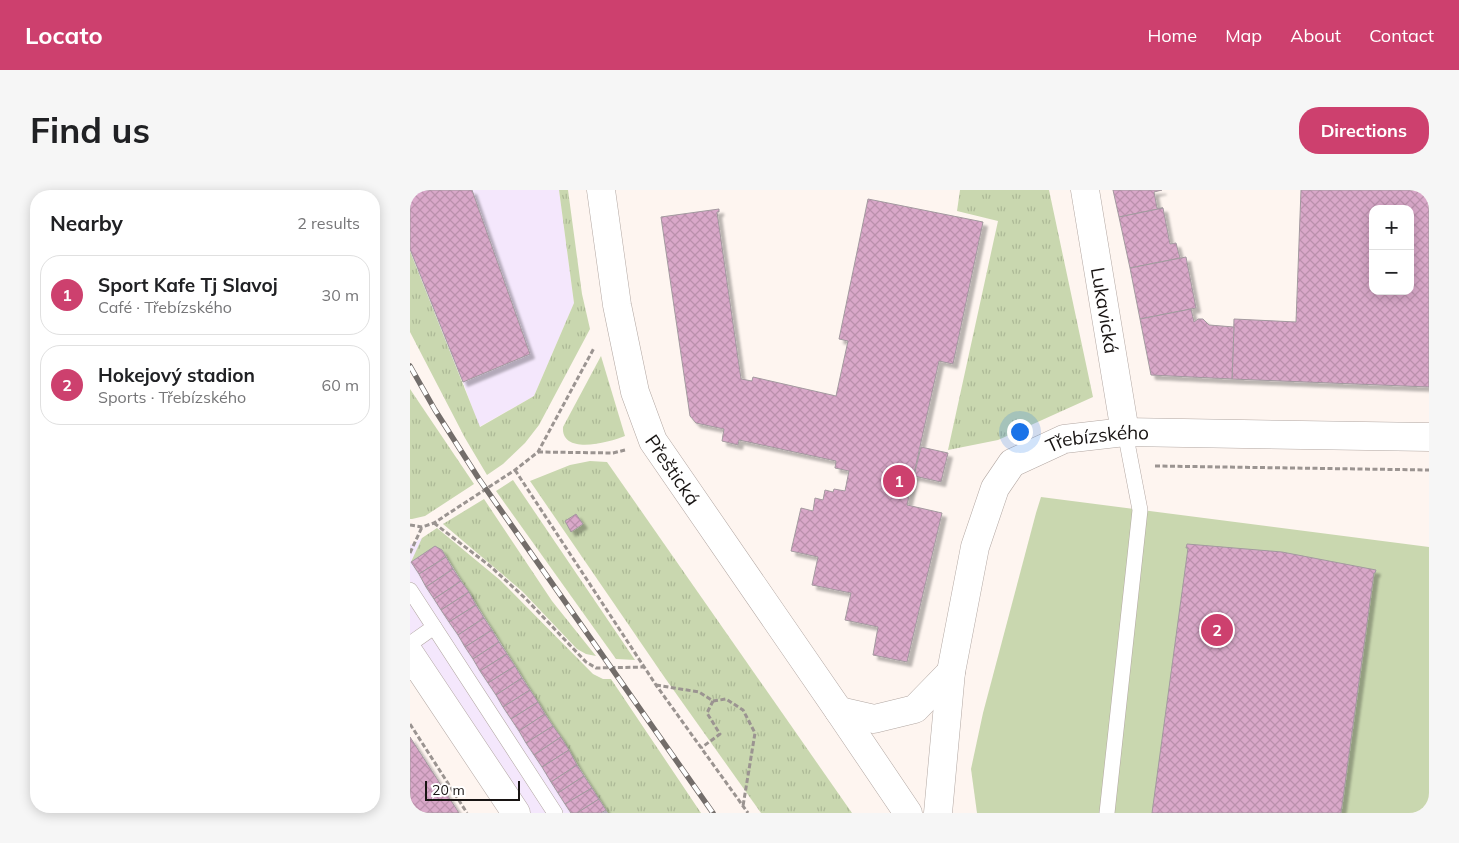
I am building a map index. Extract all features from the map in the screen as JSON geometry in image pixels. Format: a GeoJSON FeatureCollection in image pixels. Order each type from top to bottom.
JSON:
{"type":"FeatureCollection","features":[{"type":"Feature","properties":{"kind":"street","name":"Přeštická"},"geometry":{"type":"LineString","coordinates":[[601,190],[617,305],[635,392],[653,441],[908,813]]}},
{"type":"Feature","properties":{"kind":"street","name":"Lukavická"},"geometry":{"type":"LineString","coordinates":[[1085,190],[1126,432]]}},
{"type":"Feature","properties":{"kind":"street","name":"Třebízského"},"geometry":{"type":"LineString","coordinates":[[938,813],[951,672],[975,547],[995,488],[1012,463],[1064,439],[1126,432],[1429,436]]}},
{"type":"Feature","properties":{"kind":"street"},"geometry":{"type":"LineString","coordinates":[[410,654],[516,813]]}},
{"type":"Feature","properties":{"kind":"street"},"geometry":{"type":"LineString","coordinates":[[839,710],[874,719],[915,709],[951,672]]}},
{"type":"Feature","properties":{"kind":"lane"},"geometry":{"type":"LineString","coordinates":[[1107,813],[1140,510],[1126,432]]}},
{"type":"Feature","properties":{"kind":"lane"},"geometry":{"type":"LineString","coordinates":[[410,590],[555,813]]}},
{"type":"Feature","properties":{"kind":"lane"},"geometry":{"type":"LineString","coordinates":[[410,644],[434,627]]}},
{"type":"Feature","properties":{"kind":"path"},"geometry":{"type":"LineString","coordinates":[[410,525],[422,527],[434,522],[515,470],[538,452],[617,305]]}},
{"type":"Feature","properties":{"kind":"path"},"geometry":{"type":"LineString","coordinates":[[538,452],[612,454],[653,441]]}},
{"type":"Feature","properties":{"kind":"path"},"geometry":{"type":"LineString","coordinates":[[1132,465],[1429,470]]}},
{"type":"Feature","properties":{"kind":"path"},"geometry":{"type":"LineString","coordinates":[[515,470],[656,685],[748,813]]}},
{"type":"Feature","properties":{"kind":"path"},"geometry":{"type":"LineString","coordinates":[[434,522],[490,566],[525,598],[586,662],[596,668],[644,667]]}},
{"type":"Feature","properties":{"kind":"path"},"geometry":{"type":"LineString","coordinates":[[410,553],[422,527]]}},
{"type":"Feature","properties":{"kind":"path"},"geometry":{"type":"LineString","coordinates":[[656,685],[700,692],[713,701],[726,699],[742,710],[756,733],[743,806]]}},
{"type":"Feature","properties":{"kind":"path"},"geometry":{"type":"LineString","coordinates":[[701,748],[720,734],[707,713],[713,701]]}},
{"type":"Feature","properties":{"kind":"path"},"geometry":{"type":"LineString","coordinates":[[410,724],[467,813]]}},
{"type":"Feature","properties":{"kind":"shaded area"},"geometry":{"type":"Polygon","coordinates":[[[410,190],[559,190],[574,303],[534,396],[479,427],[463,382],[410,269],[410,190]]]}},
{"type":"Feature","properties":{"kind":"shaded area"},"geometry":{"type":"Polygon","coordinates":[[[422,538],[442,550],[608,813],[516,813],[410,654],[410,545],[422,538]]]}},
{"type":"Feature","properties":{"kind":"green space"},"geometry":{"type":"Polygon","coordinates":[[[559,190],[568,190],[582,294],[590,329],[539,425],[525,443],[503,464],[487,475],[465,438],[410,332],[410,251],[480,427],[534,396],[574,303],[559,190]]]}},
{"type":"Feature","properties":{"kind":"green space"},"geometry":{"type":"Polygon","coordinates":[[[960,190],[1049,190],[1093,397],[998,440],[948,450],[998,221],[957,211],[960,190]]]}},
{"type":"Feature","properties":{"kind":"green space"},"geometry":{"type":"Polygon","coordinates":[[[601,356],[625,436],[588,445],[578,444],[564,436],[563,427],[601,356]]]}},
{"type":"Feature","properties":{"kind":"green space"},"geometry":{"type":"Polygon","coordinates":[[[410,389],[474,484],[425,516],[412,519],[410,519],[410,389]]]}},
{"type":"Feature","properties":{"kind":"green space"},"geometry":{"type":"Polygon","coordinates":[[[590,461],[607,462],[852,813],[761,813],[665,678],[530,481],[570,465],[590,461]]]}},
{"type":"Feature","properties":{"kind":"green space"},"geometry":{"type":"Polygon","coordinates":[[[513,480],[635,660],[616,659],[496,491],[513,480]]]}},
{"type":"Feature","properties":{"kind":"green space"},"geometry":{"type":"Polygon","coordinates":[[[1041,497],[1429,547],[1429,813],[977,813],[971,769],[983,713],[1041,497]]]}},
{"type":"Feature","properties":{"kind":"green space"},"geometry":{"type":"Polygon","coordinates":[[[484,499],[552,601],[596,656],[586,654],[577,649],[522,591],[443,524],[484,499]]]}},
{"type":"Feature","properties":{"kind":"green space"},"geometry":{"type":"Polygon","coordinates":[[[437,528],[500,580],[593,674],[603,679],[611,679],[701,813],[608,813],[442,550],[435,546],[411,562],[422,538],[437,528]]]}},
{"type":"Feature","properties":{"kind":"building"},"geometry":{"type":"Polygon","coordinates":[[[410,190],[472,190],[530,354],[463,382],[410,249],[410,190]]]}},
{"type":"Feature","properties":{"kind":"building"},"geometry":{"type":"Polygon","coordinates":[[[1113,190],[1162,190],[1154,192],[1157,208],[1163,208],[1119,217],[1113,190]]]}},
{"type":"Feature","properties":{"kind":"building"},"geometry":{"type":"Polygon","coordinates":[[[1301,190],[1429,190],[1429,387],[1232,379],[1234,319],[1296,322],[1301,190]]]}},
{"type":"Feature","properties":{"kind":"building"},"geometry":{"type":"Polygon","coordinates":[[[868,199],[983,222],[953,364],[939,361],[907,505],[942,513],[907,662],[873,655],[878,627],[845,620],[851,593],[812,585],[818,557],[791,551],[801,508],[813,511],[815,498],[823,500],[825,490],[833,492],[834,489],[845,491],[849,471],[835,468],[836,461],[739,440],[738,445],[722,441],[724,429],[696,423],[690,416],[661,217],[719,209],[719,212],[717,212],[741,379],[752,381],[753,377],[836,396],[848,341],[839,339],[868,199]]]}},
{"type":"Feature","properties":{"kind":"building"},"geometry":{"type":"Polygon","coordinates":[[[1163,208],[1170,244],[1176,243],[1180,258],[1130,268],[1119,217],[1163,208]]]}},
{"type":"Feature","properties":{"kind":"building"},"geometry":{"type":"Polygon","coordinates":[[[1186,257],[1196,308],[1140,319],[1130,268],[1186,257]]]}},
{"type":"Feature","properties":{"kind":"building"},"geometry":{"type":"Polygon","coordinates":[[[1191,309],[1194,322],[1198,319],[1203,319],[1209,325],[1234,327],[1232,379],[1151,375],[1140,319],[1191,309]]]}},
{"type":"Feature","properties":{"kind":"building"},"geometry":{"type":"Polygon","coordinates":[[[921,447],[948,453],[941,482],[914,476],[921,447]]]}},
{"type":"Feature","properties":{"kind":"building"},"geometry":{"type":"Polygon","coordinates":[[[576,514],[583,524],[571,532],[565,521],[576,514]]]}},
{"type":"Feature","properties":{"kind":"building"},"geometry":{"type":"Polygon","coordinates":[[[1187,544],[1282,552],[1376,570],[1374,573],[1341,813],[1152,813],[1188,548],[1186,548],[1187,544]]]}},
{"type":"Feature","properties":{"kind":"building"},"geometry":{"type":"Polygon","coordinates":[[[435,546],[442,550],[446,557],[419,574],[411,562],[435,546]]]}},
{"type":"Feature","properties":{"kind":"building"},"geometry":{"type":"Polygon","coordinates":[[[446,557],[453,569],[426,587],[419,574],[446,557]]]}},
{"type":"Feature","properties":{"kind":"building"},"geometry":{"type":"Polygon","coordinates":[[[453,569],[461,581],[434,599],[426,587],[453,569]]]}},
{"type":"Feature","properties":{"kind":"building"},"geometry":{"type":"Polygon","coordinates":[[[461,581],[469,592],[441,610],[434,599],[461,581]]]}},
{"type":"Feature","properties":{"kind":"building"},"geometry":{"type":"Polygon","coordinates":[[[469,592],[476,605],[449,622],[441,610],[469,592]]]}},
{"type":"Feature","properties":{"kind":"building"},"geometry":{"type":"Polygon","coordinates":[[[476,605],[484,618],[458,635],[449,622],[476,605]]]}},
{"type":"Feature","properties":{"kind":"building"},"geometry":{"type":"Polygon","coordinates":[[[484,618],[492,630],[465,647],[458,635],[484,618]]]}},
{"type":"Feature","properties":{"kind":"building"},"geometry":{"type":"Polygon","coordinates":[[[492,630],[499,642],[473,659],[465,647],[492,630]]]}},
{"type":"Feature","properties":{"kind":"building"},"geometry":{"type":"Polygon","coordinates":[[[499,642],[507,654],[480,671],[473,659],[499,642]]]}},
{"type":"Feature","properties":{"kind":"building"},"geometry":{"type":"Polygon","coordinates":[[[507,654],[515,666],[488,683],[480,671],[507,654]]]}},
{"type":"Feature","properties":{"kind":"building"},"geometry":{"type":"Polygon","coordinates":[[[515,666],[522,678],[496,695],[488,683],[515,666]]]}},
{"type":"Feature","properties":{"kind":"building"},"geometry":{"type":"Polygon","coordinates":[[[522,678],[530,690],[503,707],[496,695],[522,678]]]}},
{"type":"Feature","properties":{"kind":"building"},"geometry":{"type":"Polygon","coordinates":[[[530,690],[538,702],[511,719],[503,707],[530,690]]]}},
{"type":"Feature","properties":{"kind":"building"},"geometry":{"type":"Polygon","coordinates":[[[538,702],[545,714],[519,731],[511,719],[538,702]]]}},
{"type":"Feature","properties":{"kind":"building"},"geometry":{"type":"Polygon","coordinates":[[[545,714],[553,726],[526,743],[519,731],[545,714]]]}},
{"type":"Feature","properties":{"kind":"building"},"geometry":{"type":"Polygon","coordinates":[[[553,726],[561,737],[534,755],[526,743],[553,726]]]}},
{"type":"Feature","properties":{"kind":"building"},"geometry":{"type":"Polygon","coordinates":[[[410,737],[459,813],[410,813],[410,737]]]}},
{"type":"Feature","properties":{"kind":"building"},"geometry":{"type":"Polygon","coordinates":[[[561,737],[569,750],[542,767],[534,755],[561,737]]]}},
{"type":"Feature","properties":{"kind":"building"},"geometry":{"type":"Polygon","coordinates":[[[569,750],[577,765],[551,782],[542,767],[569,750]]]}},
{"type":"Feature","properties":{"kind":"building"},"geometry":{"type":"Polygon","coordinates":[[[577,765],[584,776],[558,793],[551,782],[577,765]]]}},
{"type":"Feature","properties":{"kind":"building"},"geometry":{"type":"Polygon","coordinates":[[[584,776],[592,788],[565,804],[558,793],[584,776]]]}},
{"type":"Feature","properties":{"kind":"building"},"geometry":{"type":"Polygon","coordinates":[[[592,788],[599,799],[577,813],[571,813],[565,804],[592,788]]]}},
{"type":"Feature","properties":{"kind":"building"},"geometry":{"type":"Polygon","coordinates":[[[599,799],[606,810],[601,813],[577,813],[599,799]]]}},
{"type":"Feature","properties":{"kind":"railway"},"geometry":{"type":"LineString","coordinates":[[410,366],[435,410],[479,479],[713,813]]}},
{"type":"Feature","properties":{"kind":"place","name":"Sport Kafe Tj Slavoj"},"geometry":{"type":"Point","coordinates":[899,481]}},
{"type":"Feature","properties":{"kind":"place","name":"Hokejový stadion"},"geometry":{"type":"Point","coordinates":[1217,630]}}]}
